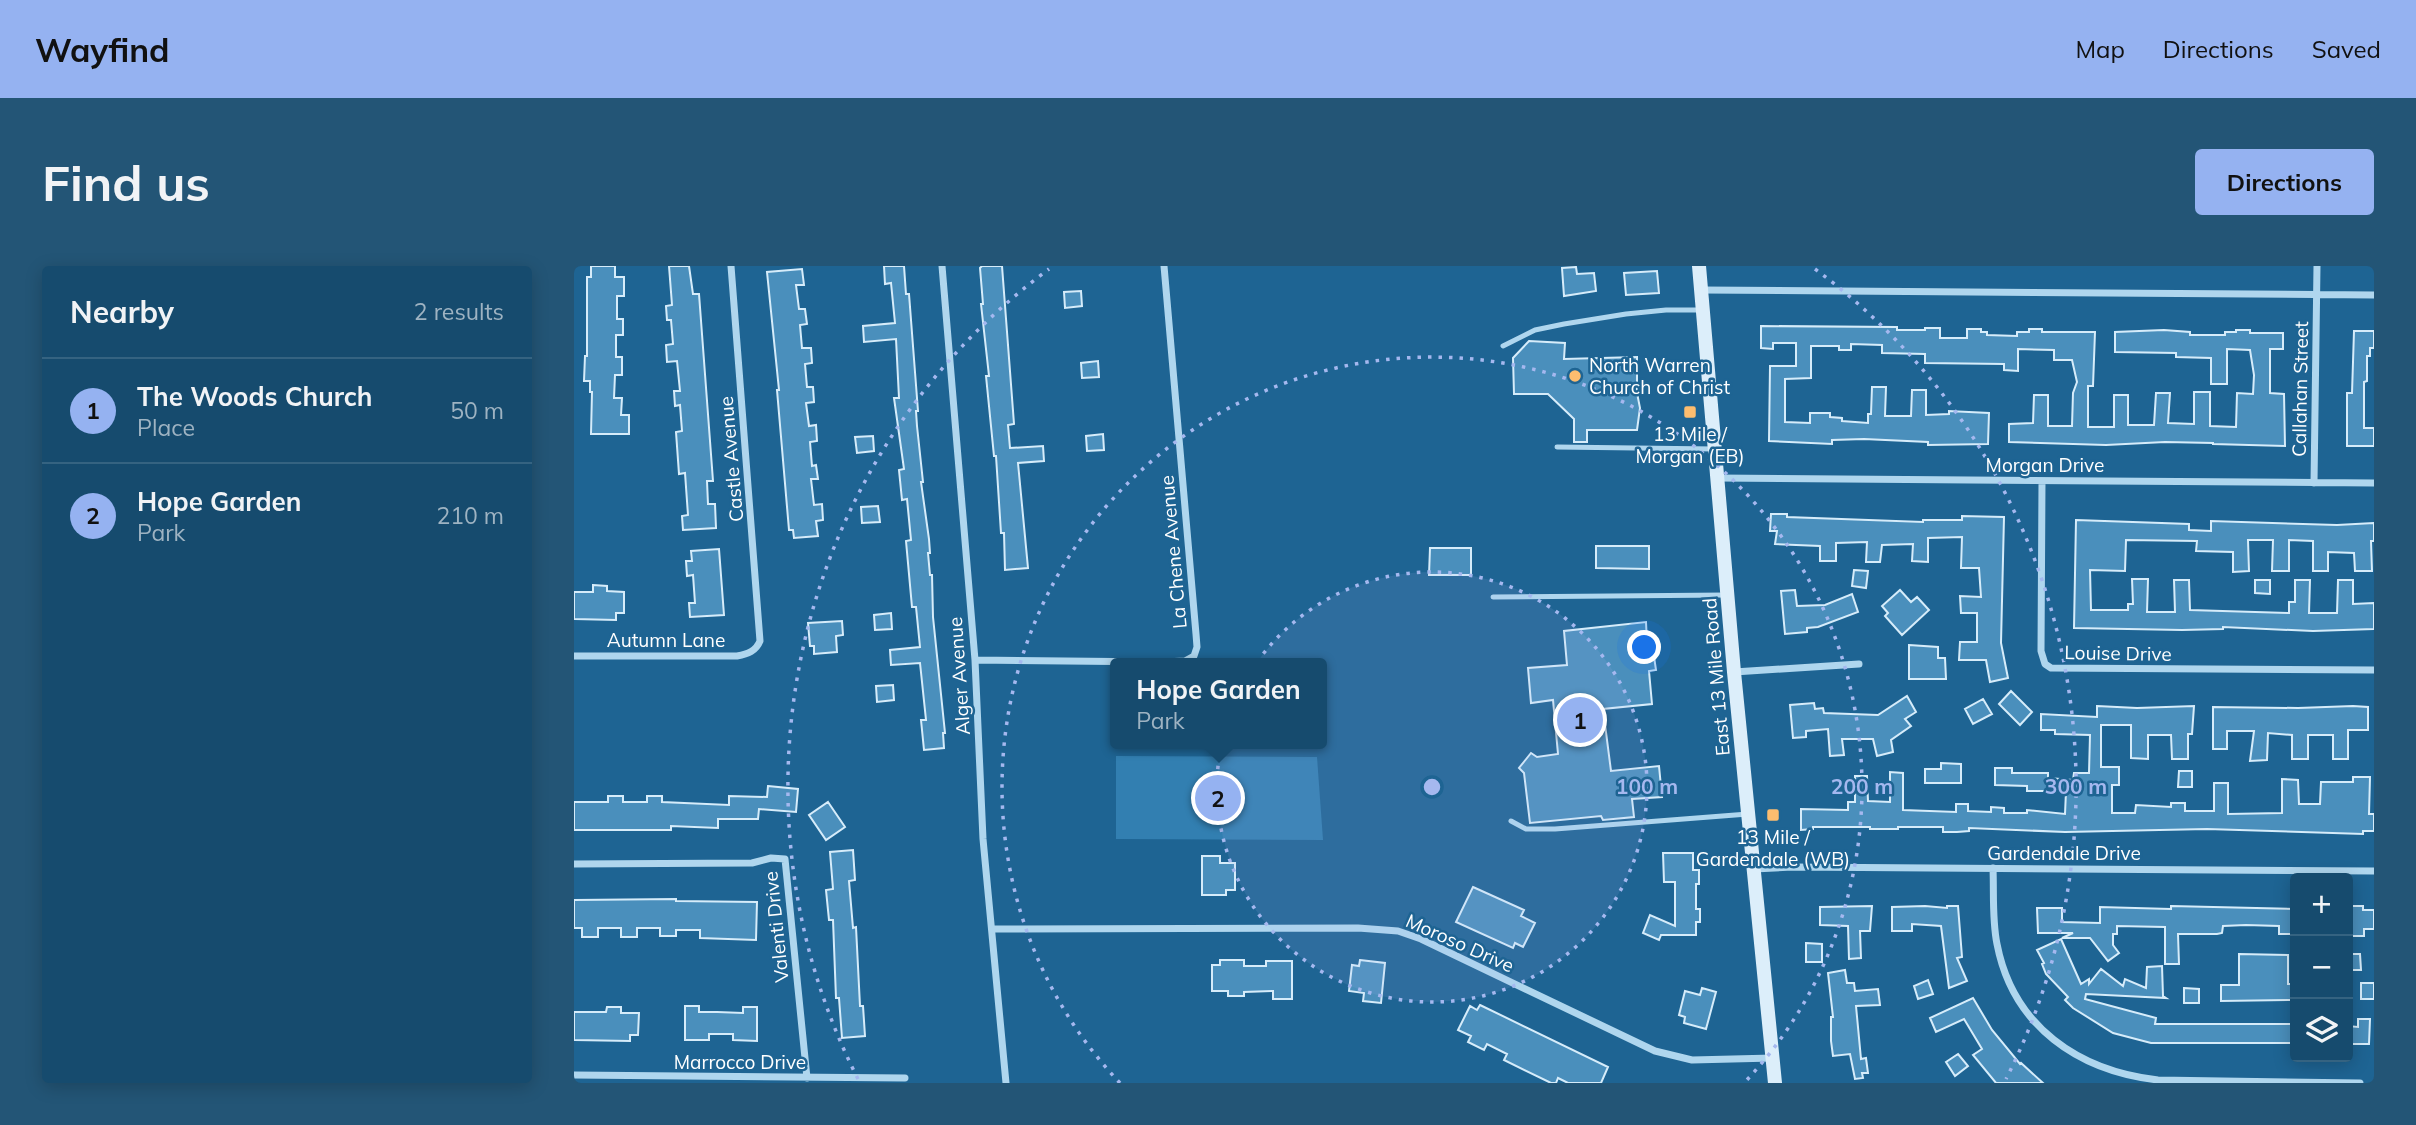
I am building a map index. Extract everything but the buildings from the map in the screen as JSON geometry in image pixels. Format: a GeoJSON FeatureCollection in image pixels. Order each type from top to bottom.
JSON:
{"type":"FeatureCollection","features":[{"type":"Feature","properties":{"kind":"main road","name":"East 13 Mile Road"},"geometry":{"type":"LineString","coordinates":[[1699,266],[1734,672],[1775,1083]]}},
{"type":"Feature","properties":{"kind":"street","name":"Castle Avenue"},"geometry":{"type":"LineString","coordinates":[[731,266],[759,618],[760,641],[757,648]]}},
{"type":"Feature","properties":{"kind":"street","name":"Alger Avenue"},"geometry":{"type":"LineString","coordinates":[[942,266],[975,660],[982,839],[1006,1083]]}},
{"type":"Feature","properties":{"kind":"street","name":"La Chene Avenue"},"geometry":{"type":"LineString","coordinates":[[1164,266],[1196,634],[1194,656],[1190,658]]}},
{"type":"Feature","properties":{"kind":"street","name":"Callahan Street"},"geometry":{"type":"LineString","coordinates":[[2314,483],[2317,266]]}},
{"type":"Feature","properties":{"kind":"street"},"geometry":{"type":"LineString","coordinates":[[1702,290],[2374,295]]}},
{"type":"Feature","properties":{"kind":"street","name":"Morgan Drive"},"geometry":{"type":"LineString","coordinates":[[1716,478],[2374,483]]}},
{"type":"Feature","properties":{"kind":"street","name":"Louise Drive"},"geometry":{"type":"LineString","coordinates":[[2042,481],[2041,651],[2045,664],[2051,667],[2374,670]]}},
{"type":"Feature","properties":{"kind":"street","name":"Autumn Lane"},"geometry":{"type":"LineString","coordinates":[[574,656],[737,656],[757,648]]}},
{"type":"Feature","properties":{"kind":"street","name":"La Chene Avenue"},"geometry":{"type":"LineString","coordinates":[[975,660],[1110,661]]}},
{"type":"Feature","properties":{"kind":"street"},"geometry":{"type":"LineString","coordinates":[[1734,672],[1859,664]]}},
{"type":"Feature","properties":{"kind":"street","name":"Valenti Drive"},"geometry":{"type":"LineString","coordinates":[[574,864],[752,863],[771,858],[785,859],[807,1078]]}},
{"type":"Feature","properties":{"kind":"street","name":"Gardendale Drive"},"geometry":{"type":"LineString","coordinates":[[1754,869],[1792,867],[2374,871]]}},
{"type":"Feature","properties":{"kind":"street"},"geometry":{"type":"LineString","coordinates":[[1993,869],[1996,942],[2009,982],[2020,1002],[2048,1034],[2074,1055],[2108,1070],[2158,1080],[2360,1083]]}},
{"type":"Feature","properties":{"kind":"street","name":"Moroso Drive"},"geometry":{"type":"LineString","coordinates":[[992,929],[1358,928],[1398,931],[1422,939],[1655,1051],[1692,1060],[1773,1058]]}},
{"type":"Feature","properties":{"kind":"street","name":"Marrocco Drive"},"geometry":{"type":"LineString","coordinates":[[574,1075],[905,1078]]}},
{"type":"Feature","properties":{"kind":"lane"},"geometry":{"type":"LineString","coordinates":[[1503,346],[1535,330],[1564,324],[1666,310],[1703,310]]}},
{"type":"Feature","properties":{"kind":"lane"},"geometry":{"type":"LineString","coordinates":[[1557,447],[1715,449]]}},
{"type":"Feature","properties":{"kind":"lane"},"geometry":{"type":"LineString","coordinates":[[1493,597],[1727,595]]}},
{"type":"Feature","properties":{"kind":"lane"},"geometry":{"type":"LineString","coordinates":[[1511,821],[1526,829],[1555,829],[1748,814]]}},
{"type":"Feature","properties":{"kind":"shaded area"},"geometry":{"type":"Polygon","coordinates":[[[1116,756],[1317,757],[1323,840],[1116,839],[1116,756]]]}},
{"type":"Feature","properties":{"kind":"place","name":"North Warren Church of Christ"},"geometry":{"type":"Point","coordinates":[1575,376]}},
{"type":"Feature","properties":{"kind":"place","name":"13 Mile / Morgan (EB)"},"geometry":{"type":"Point","coordinates":[1690,412]}},
{"type":"Feature","properties":{"kind":"place","name":"The Woods Church"},"geometry":{"type":"Point","coordinates":[1580,720]}},
{"type":"Feature","properties":{"kind":"place","name":"Hope Garden"},"geometry":{"type":"Point","coordinates":[1218,798]}},
{"type":"Feature","properties":{"kind":"place","name":"13 Mile / Gardendale (WB)"},"geometry":{"type":"Point","coordinates":[1773,815]}}]}
